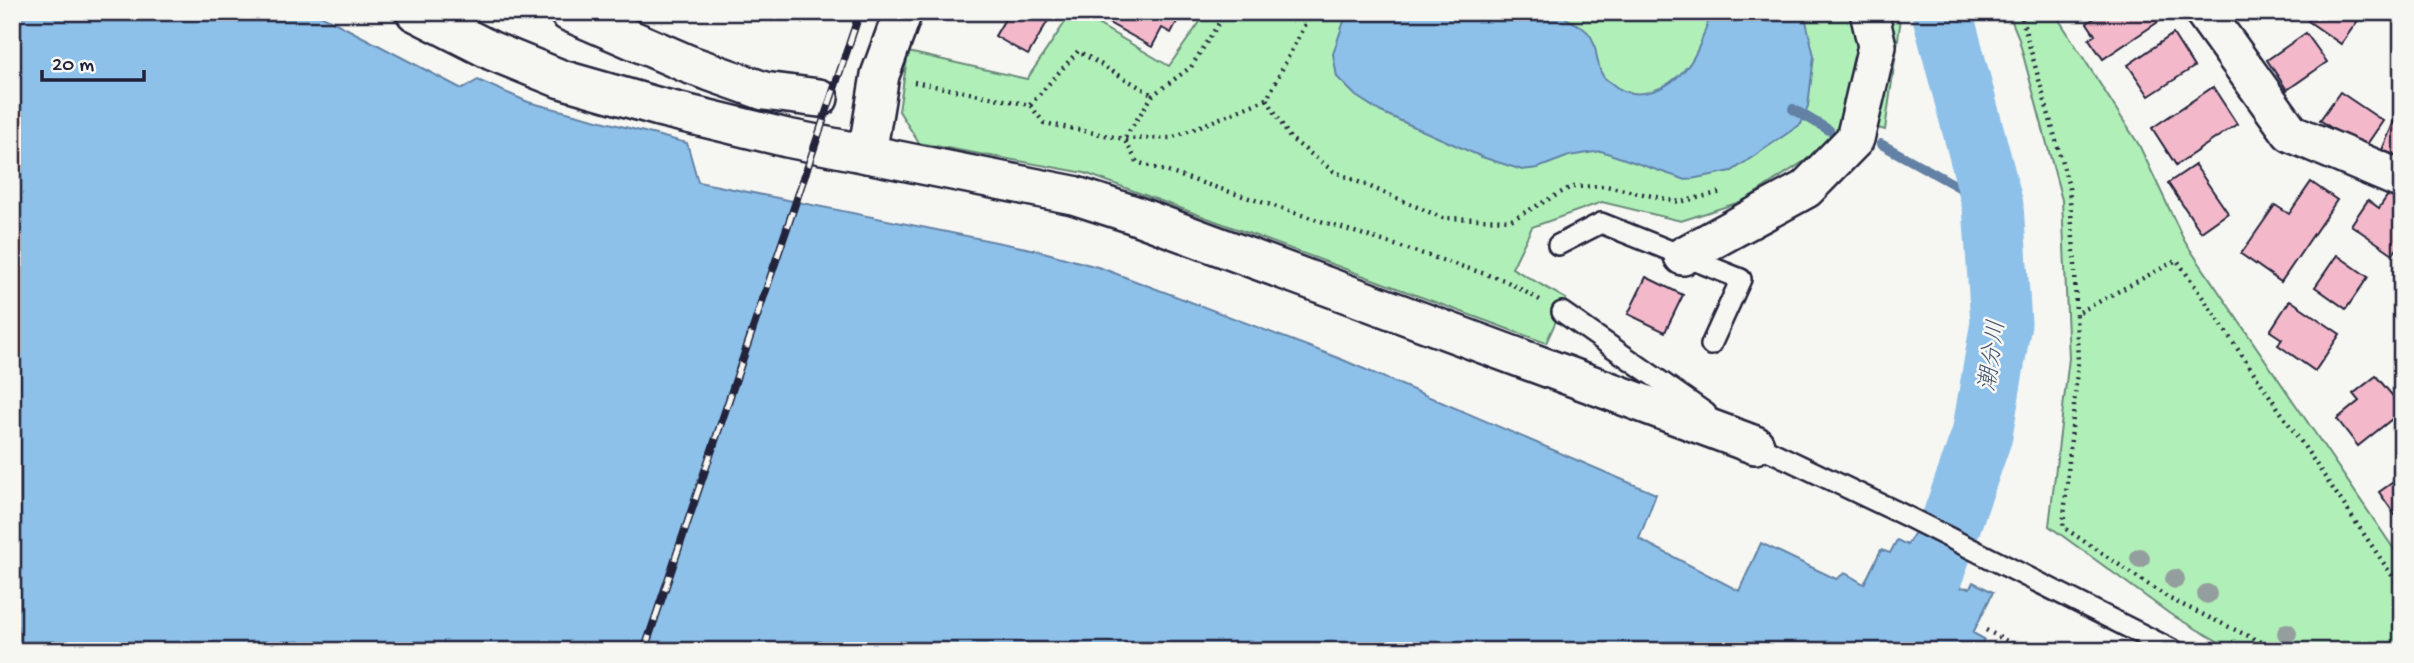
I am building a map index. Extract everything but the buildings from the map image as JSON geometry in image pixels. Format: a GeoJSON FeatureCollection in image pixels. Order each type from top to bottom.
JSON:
{"type":"FeatureCollection","features":[{"type":"Feature","properties":{"kind":"street"},"geometry":{"type":"LineString","coordinates":[[415,12],[492,51],[561,79],[684,113],[867,154],[1073,195],[1132,214],[1755,445]]}},
{"type":"Feature","properties":{"kind":"street"},"geometry":{"type":"LineString","coordinates":[[568,12],[688,64],[764,91],[819,98]]}},
{"type":"Feature","properties":{"kind":"street"},"geometry":{"type":"LineString","coordinates":[[867,154],[880,75],[903,12]]}},
{"type":"Feature","properties":{"kind":"street"},"geometry":{"type":"LineString","coordinates":[[1683,256],[1806,189],[1855,139],[1877,46],[1869,12]]}},
{"type":"Feature","properties":{"kind":"street"},"geometry":{"type":"LineString","coordinates":[[2204,12],[2291,133],[2402,180]]}},
{"type":"Feature","properties":{"kind":"lane"},"geometry":{"type":"LineString","coordinates":[[1558,245],[1601,223],[1741,279],[1711,345]]}},
{"type":"Feature","properties":{"kind":"lane"},"geometry":{"type":"LineString","coordinates":[[1562,312],[1755,445],[1906,516],[2175,651]]}},
{"type":"Feature","properties":{"kind":"path"},"geometry":{"type":"LineString","coordinates":[[1124,139],[1153,95],[1191,67],[1226,12]]}},
{"type":"Feature","properties":{"kind":"path"},"geometry":{"type":"LineString","coordinates":[[880,75],[1030,104],[1044,122],[1124,139],[1171,138],[1267,99],[1311,12]]}},
{"type":"Feature","properties":{"kind":"path"},"geometry":{"type":"LineString","coordinates":[[2020,12],[2068,187],[2076,265],[2078,362],[2063,527],[2170,599],[2280,651]]}},
{"type":"Feature","properties":{"kind":"path"},"geometry":{"type":"LineString","coordinates":[[1030,104],[1078,51],[1153,95]]}},
{"type":"Feature","properties":{"kind":"path"},"geometry":{"type":"LineString","coordinates":[[1267,99],[1290,138],[1333,171],[1443,218],[1511,220],[1571,187],[1606,186],[1680,202],[1727,191]]}},
{"type":"Feature","properties":{"kind":"path"},"geometry":{"type":"LineString","coordinates":[[1124,139],[1137,162],[1504,279],[1562,312]]}},
{"type":"Feature","properties":{"kind":"path"},"geometry":{"type":"LineString","coordinates":[[2076,314],[2177,260],[2402,590]]}},
{"type":"Feature","properties":{"kind":"path"},"geometry":{"type":"LineString","coordinates":[[1986,630],[2025,651]]}},
{"type":"Feature","properties":{"kind":"green space"},"geometry":{"type":"Polygon","coordinates":[[[1072,12],[1077,12],[1169,66],[1207,12],[1896,12],[1900,25],[1885,130],[1845,119],[1820,151],[1743,201],[1681,221],[1602,202],[1532,227],[1512,268],[1566,299],[1546,343],[1085,173],[919,143],[899,111],[908,52],[1027,79],[1072,12]]]}},
{"type":"Feature","properties":{"kind":"green space"},"geometry":{"type":"Polygon","coordinates":[[[2008,12],[2054,12],[2139,145],[2185,242],[2402,561],[2402,651],[2235,651],[2170,614],[2049,526],[2069,358],[2062,200],[2018,36],[2008,12]]]}},
{"type":"Feature","properties":{"kind":"water"},"geometry":{"type":"Polygon","coordinates":[[[12,12],[315,12],[462,89],[478,80],[528,102],[687,143],[698,182],[1036,250],[1101,268],[1336,357],[1656,494],[1639,539],[1739,591],[1761,543],[1836,579],[1845,573],[1864,584],[1881,550],[1890,553],[1897,540],[1907,545],[1917,529],[1969,557],[1956,587],[1970,588],[1973,582],[1993,592],[1973,633],[1984,639],[1979,651],[12,651],[12,12]]]}},
{"type":"Feature","properties":{"kind":"water"},"geometry":{"type":"Polygon","coordinates":[[[1347,12],[1560,12],[1590,35],[1600,71],[1605,78],[1620,89],[1641,93],[1661,88],[1687,67],[1698,48],[1711,12],[1804,12],[1814,56],[1808,106],[1801,124],[1732,171],[1686,180],[1601,151],[1569,156],[1538,168],[1522,170],[1482,157],[1381,112],[1356,96],[1337,77],[1333,54],[1347,12]]]}},
{"type":"Feature","properties":{"kind":"waterway","name":"潮分川"},"geometry":{"type":"LineString","coordinates":[[1906,651],[1982,435],[2001,323],[1993,206],[1942,12]]}},
{"type":"Feature","properties":{"kind":"waterway"},"geometry":{"type":"LineString","coordinates":[[1793,109],[1829,130]]}},
{"type":"Feature","properties":{"kind":"waterway"},"geometry":{"type":"LineString","coordinates":[[1881,144],[1993,206]]}},
{"type":"Feature","properties":{"kind":"railway"},"geometry":{"type":"LineString","coordinates":[[644,651],[860,12]]}}]}
